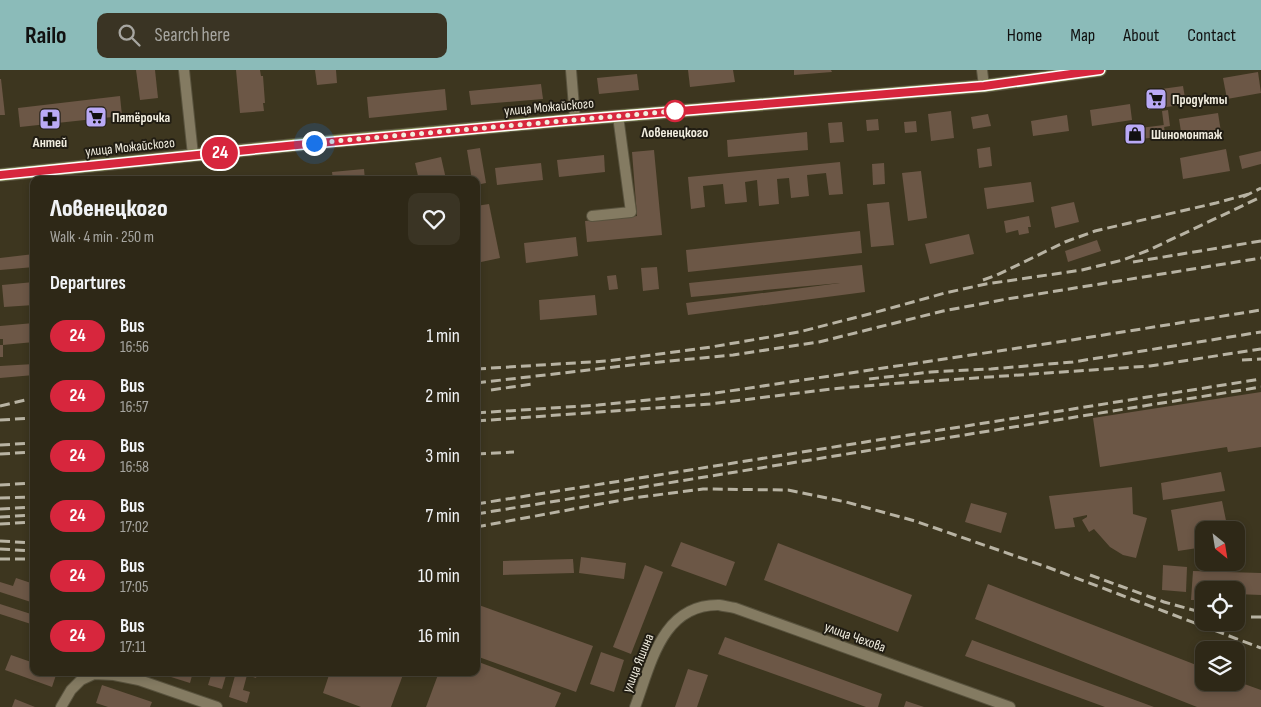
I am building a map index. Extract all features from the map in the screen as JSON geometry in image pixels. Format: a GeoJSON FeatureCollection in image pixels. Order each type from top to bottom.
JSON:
{"type":"FeatureCollection","features":[{"type":"Feature","properties":{"kind":"main road","name":"улица Можайского"},"geometry":{"type":"LineString","coordinates":[[0,175],[575,119],[984,86],[1100,70]]}},
{"type":"Feature","properties":{"kind":"street"},"geometry":{"type":"LineString","coordinates":[[184,70],[193,155]]}},
{"type":"Feature","properties":{"kind":"street"},"geometry":{"type":"LineString","coordinates":[[570,70],[575,119]]}},
{"type":"Feature","properties":{"kind":"street"},"geometry":{"type":"LineString","coordinates":[[982,70],[984,86]]}},
{"type":"Feature","properties":{"kind":"street"},"geometry":{"type":"LineString","coordinates":[[592,216],[631,212],[618,116]]}},
{"type":"Feature","properties":{"kind":"street","name":"улица Чехова"},"geometry":{"type":"LineString","coordinates":[[690,612],[720,605],[735,608],[1010,707]]}},
{"type":"Feature","properties":{"kind":"street","name":"улица Яшина"},"geometry":{"type":"LineString","coordinates":[[636,707],[657,646],[666,630],[690,612]]}},
{"type":"Feature","properties":{"kind":"street"},"geometry":{"type":"LineString","coordinates":[[62,707],[70,690],[81,680],[90,676]]}},
{"type":"Feature","properties":{"kind":"street"},"geometry":{"type":"LineString","coordinates":[[119,676],[139,680],[217,707]]}},
{"type":"Feature","properties":{"kind":"building"},"geometry":{"type":"Polygon","coordinates":[[[136,70],[155,70],[158,98],[140,100],[136,70]]]}},
{"type":"Feature","properties":{"kind":"building"},"geometry":{"type":"Polygon","coordinates":[[[236,70],[260,70],[261,76],[263,76],[264,111],[240,113],[236,70]]]}},
{"type":"Feature","properties":{"kind":"building"},"geometry":{"type":"Polygon","coordinates":[[[315,70],[336,70],[337,83],[317,85],[315,70]]]}},
{"type":"Feature","properties":{"kind":"building"},"geometry":{"type":"Polygon","coordinates":[[[688,70],[733,70],[735,82],[690,87],[688,70]]]}},
{"type":"Feature","properties":{"kind":"building"},"geometry":{"type":"Polygon","coordinates":[[[794,70],[831,70],[832,72],[794,75],[794,70]]]}},
{"type":"Feature","properties":{"kind":"building"},"geometry":{"type":"Polygon","coordinates":[[[1258,72],[1261,93],[1227,99],[1223,78],[1258,72]]]}},
{"type":"Feature","properties":{"kind":"building"},"geometry":{"type":"Polygon","coordinates":[[[637,74],[639,90],[599,94],[597,78],[637,74]]]}},
{"type":"Feature","properties":{"kind":"building"},"geometry":{"type":"Polygon","coordinates":[[[1,79],[5,115],[0,115],[1,79]]]}},
{"type":"Feature","properties":{"kind":"building"},"geometry":{"type":"Polygon","coordinates":[[[541,84],[543,99],[471,105],[469,91],[541,84]]]}},
{"type":"Feature","properties":{"kind":"building"},"geometry":{"type":"Polygon","coordinates":[[[1183,86],[1186,104],[1148,110],[1147,91],[1183,86]]]}},
{"type":"Feature","properties":{"kind":"building"},"geometry":{"type":"Polygon","coordinates":[[[445,89],[447,110],[369,118],[367,97],[445,89]]]}},
{"type":"Feature","properties":{"kind":"building"},"geometry":{"type":"Polygon","coordinates":[[[120,96],[122,116],[20,127],[18,108],[120,96]]]}},
{"type":"Feature","properties":{"kind":"building"},"geometry":{"type":"Polygon","coordinates":[[[1130,104],[1132,120],[1092,126],[1090,110],[1130,104]]]}},
{"type":"Feature","properties":{"kind":"building"},"geometry":{"type":"Polygon","coordinates":[[[1168,110],[1170,126],[1164,127],[1162,111],[1168,110]]]}},
{"type":"Feature","properties":{"kind":"building"},"geometry":{"type":"Polygon","coordinates":[[[951,111],[954,138],[931,141],[928,114],[951,111]]]}},
{"type":"Feature","properties":{"kind":"building"},"geometry":{"type":"Polygon","coordinates":[[[1218,113],[1221,132],[1182,138],[1179,119],[1218,113]]]}},
{"type":"Feature","properties":{"kind":"building"},"geometry":{"type":"Polygon","coordinates":[[[988,114],[991,126],[973,129],[971,117],[988,114]]]}},
{"type":"Feature","properties":{"kind":"building"},"geometry":{"type":"Polygon","coordinates":[[[1067,115],[1069,131],[1033,136],[1031,121],[1067,115]]]}},
{"type":"Feature","properties":{"kind":"building"},"geometry":{"type":"Polygon","coordinates":[[[878,119],[879,130],[867,131],[866,120],[878,119]]]}},
{"type":"Feature","properties":{"kind":"building"},"geometry":{"type":"Polygon","coordinates":[[[916,121],[917,132],[905,133],[904,122],[916,121]]]}},
{"type":"Feature","properties":{"kind":"building"},"geometry":{"type":"Polygon","coordinates":[[[842,122],[844,142],[830,143],[828,123],[842,122]]]}},
{"type":"Feature","properties":{"kind":"building"},"geometry":{"type":"Polygon","coordinates":[[[1164,125],[1165,136],[1141,139],[1140,128],[1164,125]]]}},
{"type":"Feature","properties":{"kind":"building","name":"Шиномонтаж"},"geometry":{"type":"Polygon","coordinates":[[[1138,129],[1139,139],[1131,140],[1130,130],[1138,129]]]}},
{"type":"Feature","properties":{"kind":"building"},"geometry":{"type":"Polygon","coordinates":[[[807,132],[808,150],[728,157],[727,140],[807,132]]]}},
{"type":"Feature","properties":{"kind":"building"},"geometry":{"type":"Polygon","coordinates":[[[990,147],[992,166],[979,168],[977,149],[990,147]]]}},
{"type":"Feature","properties":{"kind":"building"},"geometry":{"type":"Polygon","coordinates":[[[480,148],[486,183],[480,184],[480,176],[471,176],[467,150],[480,148]]]}},
{"type":"Feature","properties":{"kind":"building"},"geometry":{"type":"Polygon","coordinates":[[[1226,149],[1230,171],[1183,179],[1180,158],[1226,149]]]}},
{"type":"Feature","properties":{"kind":"building"},"geometry":{"type":"Polygon","coordinates":[[[654,150],[662,235],[587,242],[585,221],[637,216],[632,152],[654,150]]]}},
{"type":"Feature","properties":{"kind":"building"},"geometry":{"type":"Polygon","coordinates":[[[1261,151],[1261,164],[1242,169],[1239,156],[1261,151]]]}},
{"type":"Feature","properties":{"kind":"building"},"geometry":{"type":"Polygon","coordinates":[[[604,155],[605,172],[559,177],[557,160],[604,155]]]}},
{"type":"Feature","properties":{"kind":"building"},"geometry":{"type":"Polygon","coordinates":[[[441,157],[445,176],[418,176],[415,163],[441,157]]]}},
{"type":"Feature","properties":{"kind":"building"},"geometry":{"type":"Polygon","coordinates":[[[840,162],[843,194],[829,195],[826,173],[807,175],[809,196],[791,198],[789,178],[777,179],[779,204],[759,206],[757,180],[745,182],[747,202],[725,204],[723,184],[703,186],[705,207],[691,209],[688,177],[840,162]]]}},
{"type":"Feature","properties":{"kind":"building"},"geometry":{"type":"Polygon","coordinates":[[[541,163],[543,180],[497,185],[495,168],[541,163]]]}},
{"type":"Feature","properties":{"kind":"building"},"geometry":{"type":"Polygon","coordinates":[[[884,163],[885,184],[873,185],[872,164],[884,163]]]}},
{"type":"Feature","properties":{"kind":"building"},"geometry":{"type":"Polygon","coordinates":[[[364,169],[365,176],[332,176],[332,172],[364,169]]]}},
{"type":"Feature","properties":{"kind":"building"},"geometry":{"type":"Polygon","coordinates":[[[921,171],[927,218],[908,221],[902,173],[921,171]]]}},
{"type":"Feature","properties":{"kind":"building"},"geometry":{"type":"Polygon","coordinates":[[[1031,182],[1034,202],[987,209],[984,188],[1031,182]]]}},
{"type":"Feature","properties":{"kind":"building"},"geometry":{"type":"Polygon","coordinates":[[[889,202],[894,245],[871,247],[867,204],[889,202]]]}},
{"type":"Feature","properties":{"kind":"building"},"geometry":{"type":"Polygon","coordinates":[[[1074,202],[1079,222],[1055,228],[1051,207],[1074,202]]]}},
{"type":"Feature","properties":{"kind":"building"},"geometry":{"type":"Polygon","coordinates":[[[489,204],[500,258],[481,262],[480,258],[480,205],[489,204]]]}},
{"type":"Feature","properties":{"kind":"building"},"geometry":{"type":"Polygon","coordinates":[[[1029,216],[1031,227],[1028,227],[1029,233],[1019,235],[1018,230],[1006,233],[1004,221],[1029,216]]]}},
{"type":"Feature","properties":{"kind":"building"},"geometry":{"type":"Polygon","coordinates":[[[860,231],[862,253],[688,272],[686,250],[860,231]]]}},
{"type":"Feature","properties":{"kind":"building"},"geometry":{"type":"Polygon","coordinates":[[[969,234],[974,254],[930,264],[925,244],[969,234]]]}},
{"type":"Feature","properties":{"kind":"building"},"geometry":{"type":"Polygon","coordinates":[[[576,237],[578,256],[526,263],[524,243],[576,237]]]}},
{"type":"Feature","properties":{"kind":"building"},"geometry":{"type":"Polygon","coordinates":[[[1097,240],[1101,251],[1068,262],[1065,251],[1097,240]]]}},
{"type":"Feature","properties":{"kind":"building"},"geometry":{"type":"Polygon","coordinates":[[[30,254],[30,267],[0,270],[0,258],[30,254]]]}},
{"type":"Feature","properties":{"kind":"building"},"geometry":{"type":"Polygon","coordinates":[[[862,265],[865,292],[688,315],[686,303],[840,283],[691,297],[689,283],[862,265]]]}},
{"type":"Feature","properties":{"kind":"building"},"geometry":{"type":"Polygon","coordinates":[[[657,267],[659,289],[643,291],[641,268],[657,267]]]}},
{"type":"Feature","properties":{"kind":"building"},"geometry":{"type":"Polygon","coordinates":[[[616,275],[618,289],[609,290],[607,276],[616,275]]]}},
{"type":"Feature","properties":{"kind":"building"},"geometry":{"type":"Polygon","coordinates":[[[30,282],[30,305],[4,307],[2,285],[30,282]]]}},
{"type":"Feature","properties":{"kind":"building"},"geometry":{"type":"Polygon","coordinates":[[[595,295],[597,315],[540,320],[539,300],[595,295]]]}},
{"type":"Feature","properties":{"kind":"building"},"geometry":{"type":"Polygon","coordinates":[[[30,323],[30,342],[3,345],[3,339],[0,339],[0,326],[30,323]]]}},
{"type":"Feature","properties":{"kind":"building"},"geometry":{"type":"Polygon","coordinates":[[[0,345],[3,345],[3,357],[0,357],[0,345]]]}},
{"type":"Feature","properties":{"kind":"building"},"geometry":{"type":"Polygon","coordinates":[[[30,364],[30,375],[0,378],[0,366],[30,364]]]}},
{"type":"Feature","properties":{"kind":"building"},"geometry":{"type":"Polygon","coordinates":[[[1261,392],[1261,447],[1228,452],[1227,447],[1100,467],[1093,418],[1261,392]]]}},
{"type":"Feature","properties":{"kind":"building"},"geometry":{"type":"Polygon","coordinates":[[[1221,472],[1225,491],[1163,500],[1161,483],[1221,472]]]}},
{"type":"Feature","properties":{"kind":"building"},"geometry":{"type":"Polygon","coordinates":[[[1132,487],[1133,514],[1147,518],[1136,558],[1123,555],[1110,547],[1094,529],[1089,532],[1082,520],[1087,515],[1073,518],[1075,527],[1055,529],[1049,496],[1132,487]]]}},
{"type":"Feature","properties":{"kind":"building"},"geometry":{"type":"Polygon","coordinates":[[[1222,501],[1226,521],[1195,521],[1195,548],[1178,551],[1171,510],[1222,501]]]}},
{"type":"Feature","properties":{"kind":"building"},"geometry":{"type":"Polygon","coordinates":[[[971,503],[1007,513],[1001,533],[965,522],[971,503]]]}},
{"type":"Feature","properties":{"kind":"building"},"geometry":{"type":"Polygon","coordinates":[[[681,542],[735,562],[726,586],[671,566],[681,542]]]}},
{"type":"Feature","properties":{"kind":"building"},"geometry":{"type":"Polygon","coordinates":[[[778,543],[912,595],[898,632],[764,580],[778,543]]]}},
{"type":"Feature","properties":{"kind":"building"},"geometry":{"type":"Polygon","coordinates":[[[581,557],[626,563],[624,579],[579,573],[581,557]]]}},
{"type":"Feature","properties":{"kind":"building"},"geometry":{"type":"Polygon","coordinates":[[[573,559],[574,573],[503,575],[503,561],[573,559]]]}},
{"type":"Feature","properties":{"kind":"building"},"geometry":{"type":"Polygon","coordinates":[[[645,565],[663,572],[631,654],[613,647],[645,565]]]}},
{"type":"Feature","properties":{"kind":"building"},"geometry":{"type":"Polygon","coordinates":[[[1163,565],[1187,567],[1186,592],[1162,590],[1163,565]]]}},
{"type":"Feature","properties":{"kind":"building"},"geometry":{"type":"Polygon","coordinates":[[[1193,571],[1261,573],[1261,595],[1245,594],[1245,581],[1195,581],[1195,600],[1191,600],[1193,571]]]}},
{"type":"Feature","properties":{"kind":"building"},"geometry":{"type":"Polygon","coordinates":[[[16,578],[30,583],[30,602],[0,592],[0,582],[13,586],[16,578]]]}},
{"type":"Feature","properties":{"kind":"building"},"geometry":{"type":"Polygon","coordinates":[[[988,584],[1195,664],[1195,691],[1245,691],[1245,684],[1261,690],[1261,707],[1197,707],[975,619],[988,584]]]}},
{"type":"Feature","properties":{"kind":"building"},"geometry":{"type":"Polygon","coordinates":[[[0,604],[30,614],[30,624],[0,614],[0,604]]]}},
{"type":"Feature","properties":{"kind":"building"},"geometry":{"type":"Polygon","coordinates":[[[480,605],[593,646],[576,692],[480,657],[480,605]]]}},
{"type":"Feature","properties":{"kind":"building"},"geometry":{"type":"Polygon","coordinates":[[[725,637],[882,694],[878,707],[866,707],[718,654],[725,637]]]}},
{"type":"Feature","properties":{"kind":"building"},"geometry":{"type":"Polygon","coordinates":[[[972,640],[1154,707],[1105,707],[965,656],[972,640]]]}},
{"type":"Feature","properties":{"kind":"building"},"geometry":{"type":"Polygon","coordinates":[[[601,652],[624,660],[614,692],[590,684],[601,652]]]}},
{"type":"Feature","properties":{"kind":"building"},"geometry":{"type":"Polygon","coordinates":[[[11,655],[30,662],[30,676],[56,676],[52,687],[5,670],[11,655]]]}},
{"type":"Feature","properties":{"kind":"building"},"geometry":{"type":"Polygon","coordinates":[[[480,663],[561,693],[555,707],[426,707],[438,676],[480,676],[480,663]]]}},
{"type":"Feature","properties":{"kind":"building"},"geometry":{"type":"Polygon","coordinates":[[[688,669],[708,675],[697,707],[675,707],[688,669]]]}},
{"type":"Feature","properties":{"kind":"building"},"geometry":{"type":"Polygon","coordinates":[[[171,676],[192,676],[190,683],[171,676]]]}},
{"type":"Feature","properties":{"kind":"building"},"geometry":{"type":"Polygon","coordinates":[[[211,676],[226,676],[222,689],[208,685],[211,676]]]}},
{"type":"Feature","properties":{"kind":"building"},"geometry":{"type":"Polygon","coordinates":[[[235,676],[247,676],[243,690],[250,692],[247,703],[229,697],[235,676]]]}},
{"type":"Feature","properties":{"kind":"building"},"geometry":{"type":"Polygon","coordinates":[[[329,676],[403,676],[391,707],[361,707],[323,693],[329,676]]]}},
{"type":"Feature","properties":{"kind":"building"},"geometry":{"type":"Polygon","coordinates":[[[102,685],[152,702],[150,707],[108,707],[96,703],[102,685]]]}},
{"type":"Feature","properties":{"kind":"building"},"geometry":{"type":"Polygon","coordinates":[[[15,699],[35,707],[12,707],[15,699]]]}},
{"type":"Feature","properties":{"kind":"building"},"geometry":{"type":"Polygon","coordinates":[[[906,701],[924,707],[904,707],[906,701]]]}},
{"type":"Feature","properties":{"kind":"railway"},"geometry":{"type":"LineString","coordinates":[[1243,197],[1261,188]]}},
{"type":"Feature","properties":{"kind":"railway"},"geometry":{"type":"LineString","coordinates":[[983,280],[1065,242],[1095,231],[1249,194]]}},
{"type":"Feature","properties":{"kind":"railway"},"geometry":{"type":"LineString","coordinates":[[480,369],[607,361],[711,347],[799,332],[986,284],[1082,270],[1123,260],[1149,250],[1261,197]]}},
{"type":"Feature","properties":{"kind":"railway"},"geometry":{"type":"LineString","coordinates":[[1133,262],[1261,241]]}},
{"type":"Feature","properties":{"kind":"railway"},"geometry":{"type":"LineString","coordinates":[[480,383],[733,355],[819,342],[943,311],[1261,258]]}},
{"type":"Feature","properties":{"kind":"railway"},"geometry":{"type":"LineString","coordinates":[[480,413],[598,405],[709,394],[1261,310]]}},
{"type":"Feature","properties":{"kind":"railway"},"geometry":{"type":"LineString","coordinates":[[869,379],[931,372],[1073,362],[1261,332]]}},
{"type":"Feature","properties":{"kind":"railway"},"geometry":{"type":"LineString","coordinates":[[480,421],[710,404],[887,384],[1150,366],[1261,349]]}},
{"type":"Feature","properties":{"kind":"railway"},"geometry":{"type":"LineString","coordinates":[[1242,360],[1261,359]]}},
{"type":"Feature","properties":{"kind":"railway"},"geometry":{"type":"LineString","coordinates":[[480,503],[1261,379]]}},
{"type":"Feature","properties":{"kind":"railway"},"geometry":{"type":"LineString","coordinates":[[491,390],[533,384]]}},
{"type":"Feature","properties":{"kind":"railway"},"geometry":{"type":"LineString","coordinates":[[480,513],[1261,387]]}},
{"type":"Feature","properties":{"kind":"railway"},"geometry":{"type":"LineString","coordinates":[[0,406],[30,399]]}},
{"type":"Feature","properties":{"kind":"railway"},"geometry":{"type":"LineString","coordinates":[[0,420],[30,418]]}},
{"type":"Feature","properties":{"kind":"railway"},"geometry":{"type":"LineString","coordinates":[[0,445],[30,443]]}},
{"type":"Feature","properties":{"kind":"railway"},"geometry":{"type":"LineString","coordinates":[[0,454],[30,452]]}},
{"type":"Feature","properties":{"kind":"railway"},"geometry":{"type":"LineString","coordinates":[[480,454],[514,452]]}},
{"type":"Feature","properties":{"kind":"railway"},"geometry":{"type":"LineString","coordinates":[[0,485],[30,483]]}},
{"type":"Feature","properties":{"kind":"railway"},"geometry":{"type":"LineString","coordinates":[[480,526],[633,498],[703,489],[788,490],[846,502],[915,521],[1047,567],[1261,648]]}},
{"type":"Feature","properties":{"kind":"railway"},"geometry":{"type":"LineString","coordinates":[[0,498],[30,497]]}},
{"type":"Feature","properties":{"kind":"railway"},"geometry":{"type":"LineString","coordinates":[[0,509],[30,507]]}},
{"type":"Feature","properties":{"kind":"railway"},"geometry":{"type":"LineString","coordinates":[[0,517],[30,515]]}},
{"type":"Feature","properties":{"kind":"railway"},"geometry":{"type":"LineString","coordinates":[[0,524],[30,522]]}},
{"type":"Feature","properties":{"kind":"railway"},"geometry":{"type":"LineString","coordinates":[[0,541],[30,543]]}},
{"type":"Feature","properties":{"kind":"railway"},"geometry":{"type":"LineString","coordinates":[[0,549],[30,551]]}},
{"type":"Feature","properties":{"kind":"railway"},"geometry":{"type":"LineString","coordinates":[[0,559],[30,559]]}},
{"type":"Feature","properties":{"kind":"railway"},"geometry":{"type":"LineString","coordinates":[[1090,575],[1164,602],[1195,611]]}},
{"type":"Feature","properties":{"kind":"railway"},"geometry":{"type":"LineString","coordinates":[[1245,617],[1261,617]]}},
{"type":"Feature","properties":{"kind":"bus line","name":"24"},"geometry":{"type":"LineString","coordinates":[[0,175],[559,121],[984,86],[1100,70]]}},
{"type":"Feature","properties":{"kind":"place","name":"Продукты"},"geometry":{"type":"Point","coordinates":[1156,99]}},
{"type":"Feature","properties":{"kind":"place","name":"Ловенецкого"},"geometry":{"type":"Point","coordinates":[675,111]}},
{"type":"Feature","properties":{"kind":"place","name":"Пятёрочка"},"geometry":{"type":"Point","coordinates":[96,117]}},
{"type":"Feature","properties":{"kind":"place","name":"Антей"},"geometry":{"type":"Point","coordinates":[50,119]}},
{"type":"Feature","properties":{"kind":"place","name":"Шиномонтаж"},"geometry":{"type":"Point","coordinates":[1135,134]}},
{"type":"Feature","properties":{"kind":"route"},"geometry":{"type":"LineString","coordinates":[[314,143],[675,111]]}}]}
